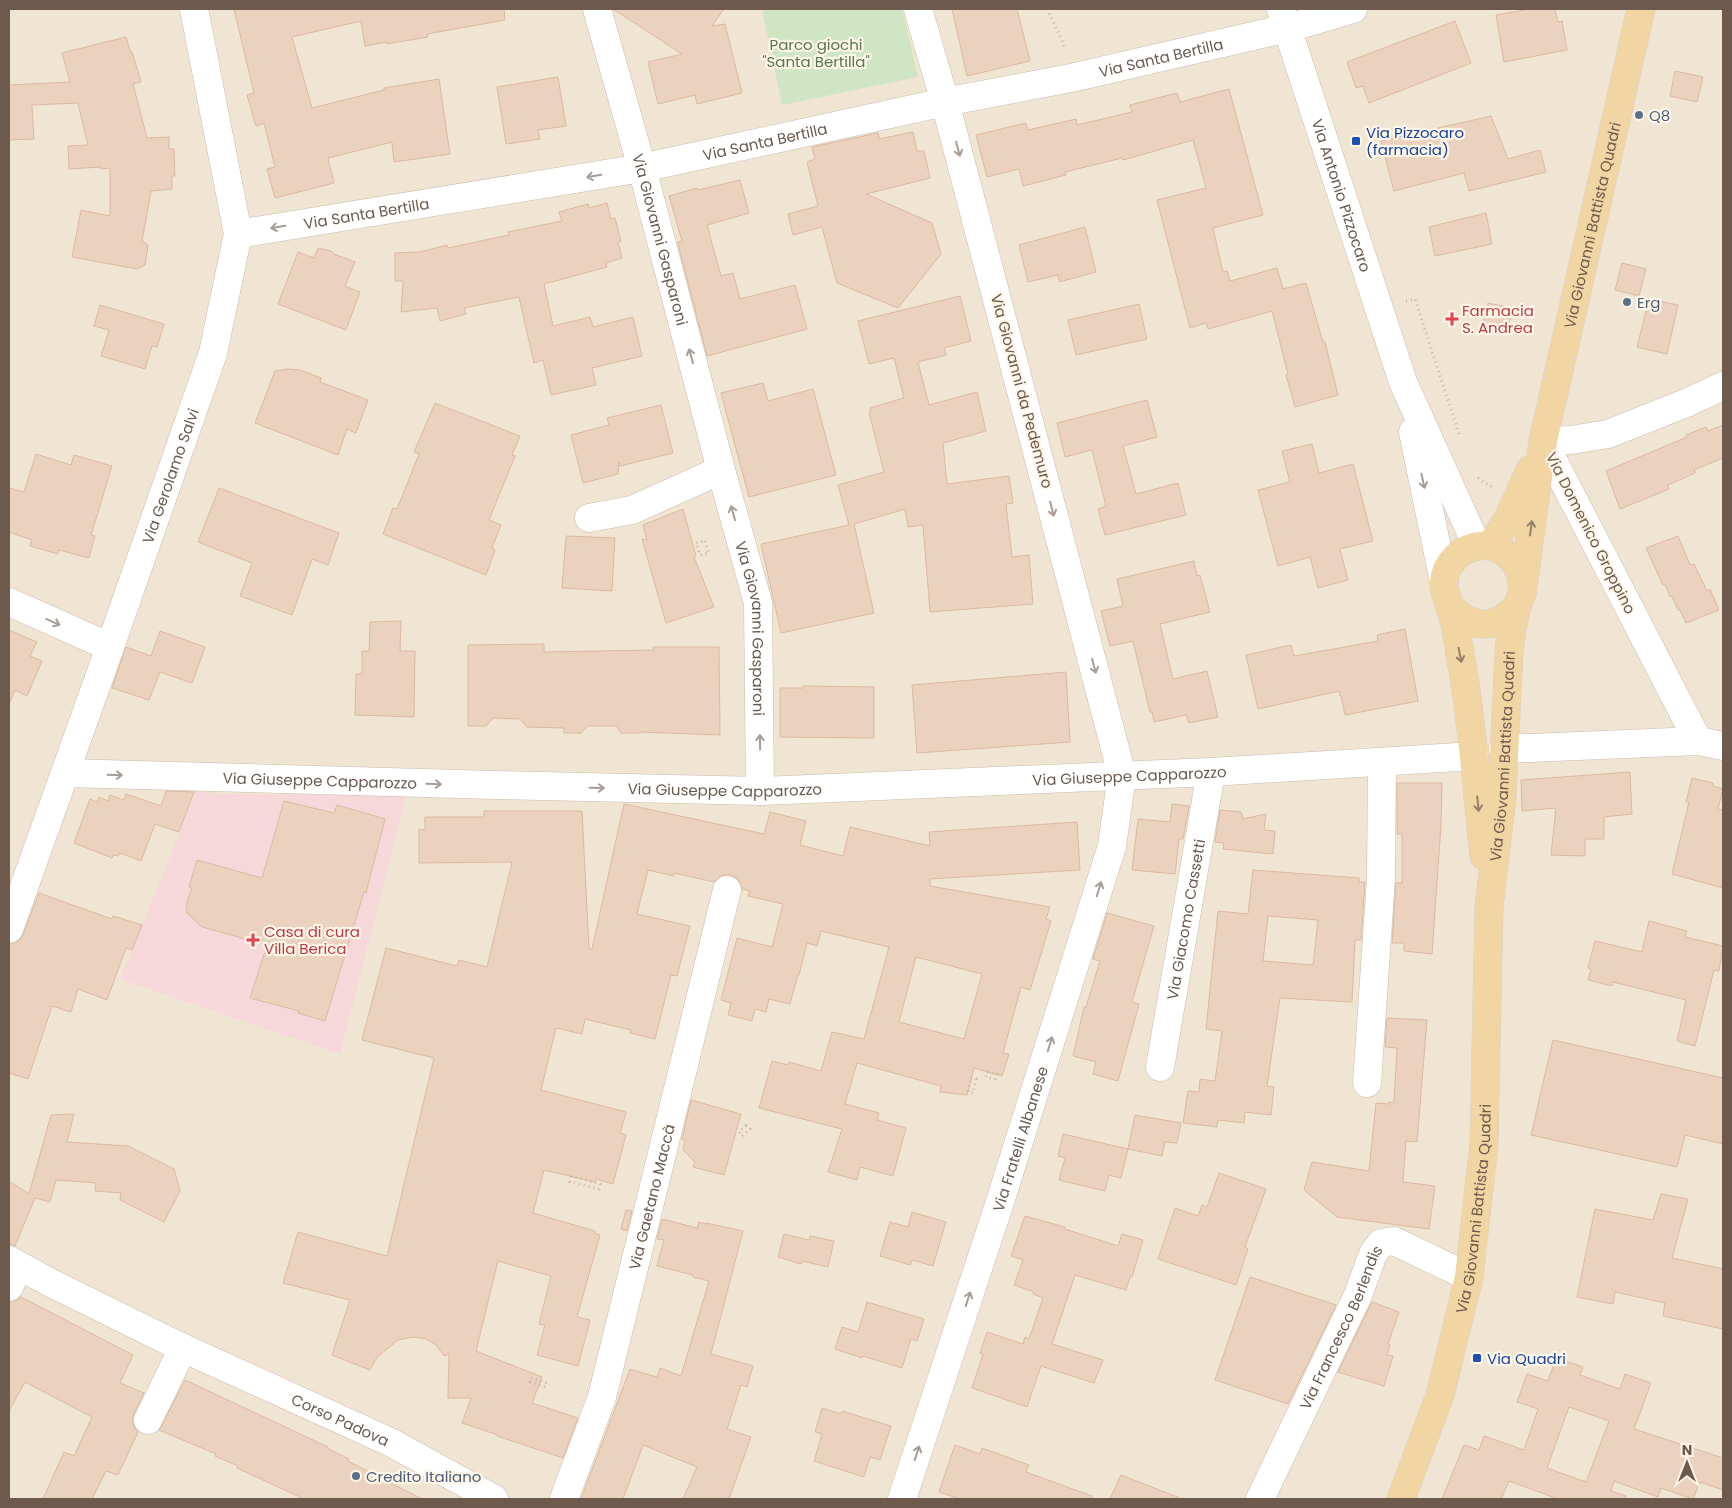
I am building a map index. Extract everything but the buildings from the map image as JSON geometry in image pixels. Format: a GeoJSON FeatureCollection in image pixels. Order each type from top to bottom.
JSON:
{"type":"FeatureCollection","features":[{"type":"Feature","properties":{"kind":"main road","name":"Via Giovanni Battista Quadri"},"geometry":{"type":"LineString","coordinates":[[1519,600],[1543,441],[1641,9]]}},
{"type":"Feature","properties":{"kind":"main road","name":"Via Giovanni Battista Quadri"},"geometry":{"type":"LineString","coordinates":[[1483,546],[1507,520],[1543,441]]}},
{"type":"Feature","properties":{"kind":"main road","name":"Via Giovanni Battista Quadri"},"geometry":{"type":"LineString","coordinates":[[1401,1499],[1440,1395],[1469,1278],[1484,1144],[1489,907],[1502,798],[1509,651],[1522,581],[1519,569],[1512,558],[1502,550],[1483,546],[1465,550],[1454,558],[1447,570],[1447,594],[1463,672],[1474,756],[1489,907]]}},
{"type":"Feature","properties":{"kind":"main road"},"geometry":{"type":"LineString","coordinates":[[1447,594],[1460,617],[1472,623],[1497,622],[1509,615],[1519,600]]}},
{"type":"Feature","properties":{"kind":"street","name":"Via Gerolamo Salvi"},"geometry":{"type":"LineString","coordinates":[[9,929],[66,773],[213,353],[238,234],[194,9]]}},
{"type":"Feature","properties":{"kind":"street","name":"Via Giovanni Gasparoni"},"geometry":{"type":"LineString","coordinates":[[597,9],[642,168],[758,603],[760,791]]}},
{"type":"Feature","properties":{"kind":"street","name":"Via Giovanni da Pedemuro"},"geometry":{"type":"LineString","coordinates":[[918,9],[945,102],[1122,775]]}},
{"type":"Feature","properties":{"kind":"street","name":"Via Santa Bertilla"},"geometry":{"type":"LineString","coordinates":[[238,234],[642,168],[945,102],[1071,78],[1285,18],[1353,9]]}},
{"type":"Feature","properties":{"kind":"street","name":"Via Antonio Pizzocaro"},"geometry":{"type":"LineString","coordinates":[[1285,18],[1403,382],[1447,594]]}},
{"type":"Feature","properties":{"kind":"street","name":"Via Antonio Pizzocaro"},"geometry":{"type":"LineString","coordinates":[[1403,382],[1483,546]]}},
{"type":"Feature","properties":{"kind":"street","name":"Via Domenico Groppino"},"geometry":{"type":"LineString","coordinates":[[1711,744],[1543,441],[1571,440],[1608,434],[1723,386]]}},
{"type":"Feature","properties":{"kind":"street"},"geometry":{"type":"LineString","coordinates":[[589,518],[632,510],[721,470]]}},
{"type":"Feature","properties":{"kind":"street"},"geometry":{"type":"LineString","coordinates":[[9,602],[110,647]]}},
{"type":"Feature","properties":{"kind":"street"},"geometry":{"type":"LineString","coordinates":[[1503,749],[1711,744]]}},
{"type":"Feature","properties":{"kind":"street","name":"Via Giuseppe Capparozzo"},"geometry":{"type":"LineString","coordinates":[[66,773],[760,791],[1210,772],[1474,756]]}},
{"type":"Feature","properties":{"kind":"street"},"geometry":{"type":"LineString","coordinates":[[1367,1083],[1381,878],[1382,762]]}},
{"type":"Feature","properties":{"kind":"street","name":"Via Giacomo Cassetti"},"geometry":{"type":"LineString","coordinates":[[1160,1066],[1210,772]]}},
{"type":"Feature","properties":{"kind":"street","name":"Via Fratelli Albanese"},"geometry":{"type":"LineString","coordinates":[[902,1499],[999,1205],[1112,846],[1122,775]]}},
{"type":"Feature","properties":{"kind":"street","name":"Via Gaetano Maccà"},"geometry":{"type":"LineString","coordinates":[[564,1499],[602,1397],[727,890]]}},
{"type":"Feature","properties":{"kind":"street","name":"Via Francesco Berlendis"},"geometry":{"type":"LineString","coordinates":[[1260,1499],[1358,1295],[1373,1254],[1381,1243],[1394,1241],[1469,1278]]}},
{"type":"Feature","properties":{"kind":"street","name":"Corso Padova"},"geometry":{"type":"LineString","coordinates":[[12,1271],[51,1283],[183,1348],[390,1442],[494,1499]]}},
{"type":"Feature","properties":{"kind":"street"},"geometry":{"type":"LineString","coordinates":[[148,1420],[183,1348]]}},
{"type":"Feature","properties":{"kind":"path"},"geometry":{"type":"LineString","coordinates":[[1047,9],[1062,40],[1071,78]]}},
{"type":"Feature","properties":{"kind":"path"},"geometry":{"type":"LineString","coordinates":[[1378,307],[1415,300],[1461,439]]}},
{"type":"Feature","properties":{"kind":"path"},"geometry":{"type":"LineString","coordinates":[[1474,472],[1478,478],[1489,486],[1518,495]]}},
{"type":"Feature","properties":{"kind":"path"},"geometry":{"type":"LineString","coordinates":[[705,541],[709,552],[700,555],[696,543],[705,541]]}},
{"type":"Feature","properties":{"kind":"path"},"geometry":{"type":"LineString","coordinates":[[571,1176],[600,1184],[599,1189],[570,1182],[571,1176]]}},
{"type":"Feature","properties":{"kind":"path"},"geometry":{"type":"LineString","coordinates":[[531,1378],[546,1383],[545,1387],[530,1382],[531,1378]]}},
{"type":"Feature","properties":{"kind":"shaded area"},"geometry":{"type":"Polygon","coordinates":[[[9,9],[1723,9],[1723,1499],[9,1499],[9,9]]]}},
{"type":"Feature","properties":{"kind":"shaded area","name":"Casa di cura Villa Berica"},"geometry":{"type":"Polygon","coordinates":[[[195,791],[225,794],[406,796],[340,1054],[120,979],[195,791]]]}},
{"type":"Feature","properties":{"kind":"green space","name":"Parco giochi \"Santa Bertilla\""},"geometry":{"type":"Polygon","coordinates":[[[762,9],[902,9],[918,77],[782,105],[762,9]]]}},
{"type":"Feature","properties":{"kind":"place","name":"Q8"},"geometry":{"type":"Point","coordinates":[1639,115]}},
{"type":"Feature","properties":{"kind":"place","name":"Via Pizzocaro (farmacia)"},"geometry":{"type":"Point","coordinates":[1356,141]}},
{"type":"Feature","properties":{"kind":"place","name":"Erg"},"geometry":{"type":"Point","coordinates":[1627,302]}},
{"type":"Feature","properties":{"kind":"place","name":"Farmacia S. Andrea"},"geometry":{"type":"Point","coordinates":[1452,319]}},
{"type":"Feature","properties":{"kind":"place","name":"Casa di cura Villa Berica"},"geometry":{"type":"Point","coordinates":[253,940]}},
{"type":"Feature","properties":{"kind":"place","name":"Via Quadri"},"geometry":{"type":"Point","coordinates":[1477,1358]}},
{"type":"Feature","properties":{"kind":"place","name":"Credito Italiano"},"geometry":{"type":"Point","coordinates":[356,1476]}}]}
